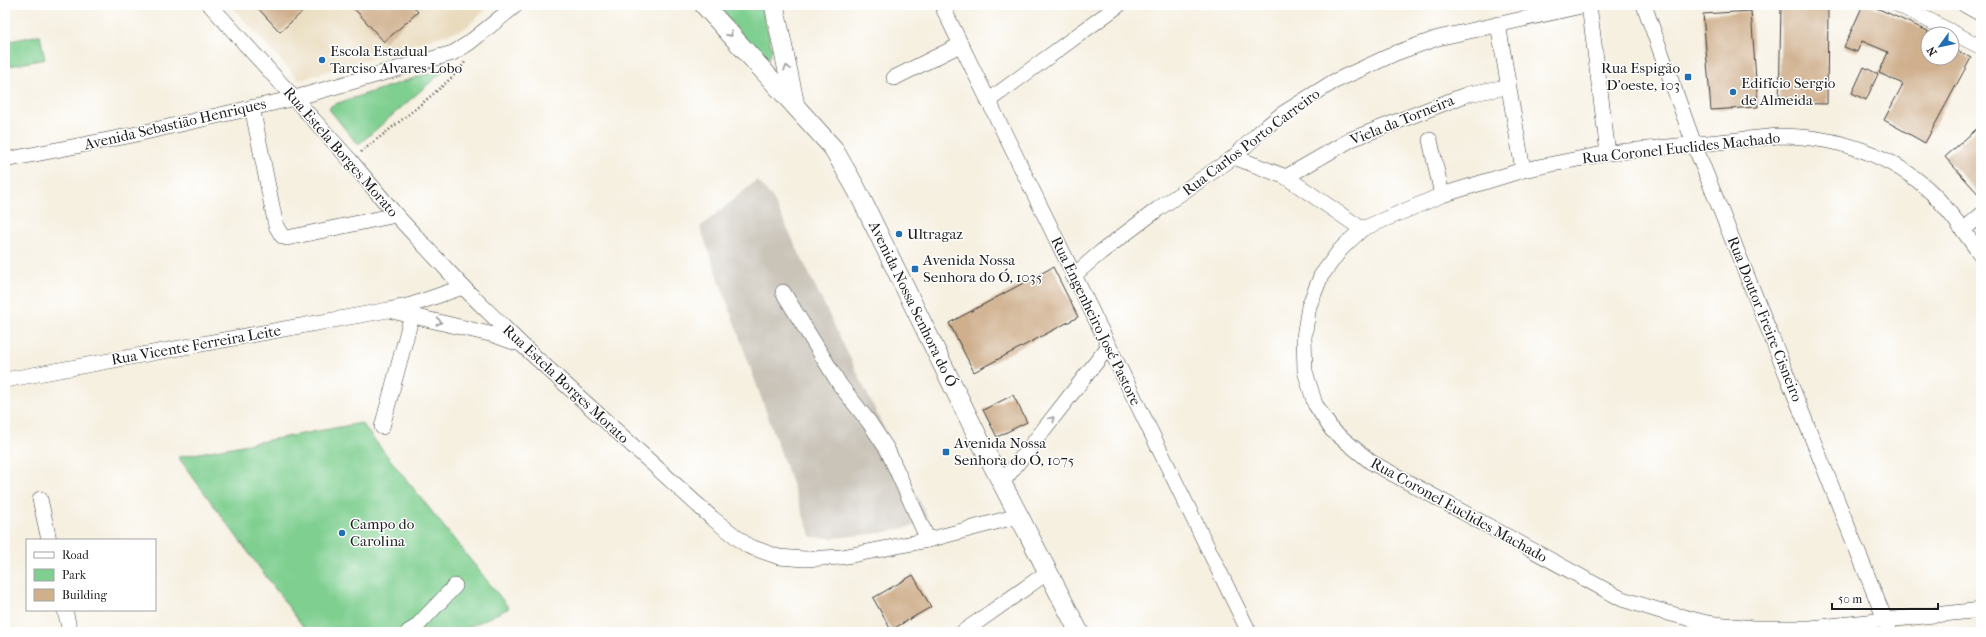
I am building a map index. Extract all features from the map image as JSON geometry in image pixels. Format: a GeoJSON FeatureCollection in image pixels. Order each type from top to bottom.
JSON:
{"type":"FeatureCollection","features":[{"type":"Feature","properties":{"kind":"main road","name":"Avenida Nossa Senhora do Ó"},"geometry":{"type":"LineString","coordinates":[[704,5],[833,148],[857,190],[970,421],[1079,632]]}},
{"type":"Feature","properties":{"kind":"main road"},"geometry":{"type":"LineString","coordinates":[[774,5],[795,106]]}},
{"type":"Feature","properties":{"kind":"street","name":"Rua Estela Borges Morato"},"geometry":{"type":"LineString","coordinates":[[210,5],[350,160],[396,215],[463,287],[521,344],[712,518],[748,546],[779,557],[805,559],[842,557],[928,540],[1018,516]]}},
{"type":"Feature","properties":{"kind":"street","name":"Avenida Sebastião Henriques"},"geometry":{"type":"LineString","coordinates":[[5,160],[128,136],[295,98],[453,53],[469,43],[516,5]]}},
{"type":"Feature","properties":{"kind":"street"},"geometry":{"type":"LineString","coordinates":[[988,101],[1119,5]]}},
{"type":"Feature","properties":{"kind":"street","name":"Rua Carlos Porto Carreiro"},"geometry":{"type":"LineString","coordinates":[[1073,276],[1101,252],[1158,209],[1234,157],[1260,132],[1282,114],[1333,82],[1396,53],[1438,38],[1586,5]]}},
{"type":"Feature","properties":{"kind":"street"},"geometry":{"type":"LineString","coordinates":[[1589,5],[1608,154]]}},
{"type":"Feature","properties":{"kind":"street","name":"Rua Doutor Freire Cisneiro"},"geometry":{"type":"LineString","coordinates":[[1644,5],[1694,144],[1888,627]]}},
{"type":"Feature","properties":{"kind":"street"},"geometry":{"type":"LineString","coordinates":[[1898,5],[1981,47]]}},
{"type":"Feature","properties":{"kind":"street"},"geometry":{"type":"LineString","coordinates":[[1965,5],[1981,14]]}},
{"type":"Feature","properties":{"kind":"street","name":"Rua Engenheiro José Pastore"},"geometry":{"type":"LineString","coordinates":[[944,10],[1073,276],[1249,632]]}},
{"type":"Feature","properties":{"kind":"street"},"geometry":{"type":"LineString","coordinates":[[1498,24],[1523,170]]}},
{"type":"Feature","properties":{"kind":"street"},"geometry":{"type":"LineString","coordinates":[[894,78],[960,45]]}},
{"type":"Feature","properties":{"kind":"street","name":"Viela da Torneira"},"geometry":{"type":"LineString","coordinates":[[1286,176],[1352,138],[1468,94],[1501,88]]}},
{"type":"Feature","properties":{"kind":"street"},"geometry":{"type":"LineString","coordinates":[[252,107],[276,226],[282,236],[287,238],[396,215]]}},
{"type":"Feature","properties":{"kind":"street","name":"Rua Coronel Euclides Machado"},"geometry":{"type":"LineString","coordinates":[[1981,255],[1963,230],[1934,195],[1910,175],[1877,155],[1841,143],[1804,136],[1778,136],[1608,154],[1523,170],[1442,195],[1362,229],[1340,250],[1321,276],[1309,306],[1304,337],[1305,371],[1315,404],[1332,430],[1371,462],[1622,599],[1664,612],[1708,623],[1752,628],[1888,627],[1981,610]]}},
{"type":"Feature","properties":{"kind":"street"},"geometry":{"type":"LineString","coordinates":[[1430,140],[1442,195]]}},
{"type":"Feature","properties":{"kind":"street"},"geometry":{"type":"LineString","coordinates":[[1234,157],[1286,176],[1362,229]]}},
{"type":"Feature","properties":{"kind":"street"},"geometry":{"type":"LineString","coordinates":[[1963,230],[1981,215]]}},
{"type":"Feature","properties":{"kind":"street"},"geometry":{"type":"LineString","coordinates":[[382,427],[412,310],[463,287]]}},
{"type":"Feature","properties":{"kind":"street"},"geometry":{"type":"LineString","coordinates":[[783,292],[840,385],[870,422],[887,448],[928,540]]}},
{"type":"Feature","properties":{"kind":"street","name":"Rua Vicente Ferreira Leite"},"geometry":{"type":"LineString","coordinates":[[5,380],[388,310],[412,310],[521,344]]}},
{"type":"Feature","properties":{"kind":"street"},"geometry":{"type":"LineString","coordinates":[[1002,483],[1108,347]]}},
{"type":"Feature","properties":{"kind":"street"},"geometry":{"type":"LineString","coordinates":[[40,499],[49,539]]}},
{"type":"Feature","properties":{"kind":"street"},"geometry":{"type":"LineString","coordinates":[[963,632],[1048,572]]}},
{"type":"Feature","properties":{"kind":"street"},"geometry":{"type":"LineString","coordinates":[[408,632],[416,627],[455,586]]}},
{"type":"Feature","properties":{"kind":"street"},"geometry":{"type":"LineString","coordinates":[[65,611],[70,632]]}},
{"type":"Feature","properties":{"kind":"path"},"geometry":{"type":"LineString","coordinates":[[350,160],[464,66],[469,43]]}},
{"type":"Feature","properties":{"kind":"shaded area","name":"Escola Estadual Tarciso Alvares Lobo"},"geometry":{"type":"Polygon","coordinates":[[[230,5],[491,5],[464,29],[299,80],[230,5]]]}},
{"type":"Feature","properties":{"kind":"shaded area"},"geometry":{"type":"Polygon","coordinates":[[[757,180],[772,197],[929,521],[910,527],[880,533],[835,538],[811,537],[700,227],[757,180]]]}},
{"type":"Feature","properties":{"kind":"green space"},"geometry":{"type":"Polygon","coordinates":[[[716,5],[761,5],[772,49],[769,58],[763,59],[716,5]]]}},
{"type":"Feature","properties":{"kind":"green space"},"geometry":{"type":"Polygon","coordinates":[[[40,35],[45,59],[5,67],[5,42],[40,35]]]}},
{"type":"Feature","properties":{"kind":"green space"},"geometry":{"type":"Polygon","coordinates":[[[448,67],[358,145],[329,109],[332,105],[448,67]]]}},
{"type":"Feature","properties":{"kind":"green space","name":"Campo do Carolina"},"geometry":{"type":"Polygon","coordinates":[[[361,423],[509,608],[459,632],[307,632],[178,457],[361,423]]]}},
{"type":"Feature","properties":{"kind":"building"},"geometry":{"type":"Polygon","coordinates":[[[255,5],[310,5],[280,32],[255,5]]]}},
{"type":"Feature","properties":{"kind":"building"},"geometry":{"type":"Polygon","coordinates":[[[351,5],[412,5],[418,12],[384,42],[351,5]]]}},
{"type":"Feature","properties":{"kind":"building"},"geometry":{"type":"Polygon","coordinates":[[[1863,5],[1870,5],[1920,27],[1920,66],[1960,66],[1960,52],[1971,58],[1925,143],[1884,120],[1903,84],[1879,73],[1888,52],[1862,41],[1857,52],[1844,47],[1863,5]]]}},
{"type":"Feature","properties":{"kind":"building"},"geometry":{"type":"Polygon","coordinates":[[[1781,7],[1828,8],[1827,104],[1779,103],[1781,7]]]}},
{"type":"Feature","properties":{"kind":"building"},"geometry":{"type":"Polygon","coordinates":[[[1751,11],[1758,107],[1711,110],[1703,14],[1751,11]]]}},
{"type":"Feature","properties":{"kind":"building"},"geometry":{"type":"Polygon","coordinates":[[[1864,67],[1878,74],[1866,100],[1852,93],[1864,67]]]}},
{"type":"Feature","properties":{"kind":"building"},"geometry":{"type":"Polygon","coordinates":[[[1981,125],[1981,197],[1945,157],[1981,125]]]}},
{"type":"Feature","properties":{"kind":"building"},"geometry":{"type":"Polygon","coordinates":[[[1053,267],[1078,317],[974,372],[949,323],[1053,267]]]}},
{"type":"Feature","properties":{"kind":"building"},"geometry":{"type":"Polygon","coordinates":[[[1013,395],[1027,422],[997,437],[983,410],[1013,395]]]}},
{"type":"Feature","properties":{"kind":"building"},"geometry":{"type":"Polygon","coordinates":[[[913,575],[931,607],[891,630],[873,598],[913,575]]]}},
{"type":"Feature","properties":{"kind":"place","name":"Escola Estadual Tarciso Alvares Lobo"},"geometry":{"type":"Point","coordinates":[322,60]}},
{"type":"Feature","properties":{"kind":"place","name":"Rua Espigão D'oeste, 103"},"geometry":{"type":"Point","coordinates":[1688,77]}},
{"type":"Feature","properties":{"kind":"place","name":"Edifício Sergio de Almeida"},"geometry":{"type":"Point","coordinates":[1733,92]}},
{"type":"Feature","properties":{"kind":"place","name":"Ultragaz"},"geometry":{"type":"Point","coordinates":[899,234]}},
{"type":"Feature","properties":{"kind":"place","name":"Avenida Nossa Senhora do Ó, 1035"},"geometry":{"type":"Point","coordinates":[915,269]}},
{"type":"Feature","properties":{"kind":"place","name":"Avenida Nossa Senhora do Ó, 1075"},"geometry":{"type":"Point","coordinates":[946,452]}},
{"type":"Feature","properties":{"kind":"place","name":"Campo do Carolina"},"geometry":{"type":"Point","coordinates":[342,533]}}]}
